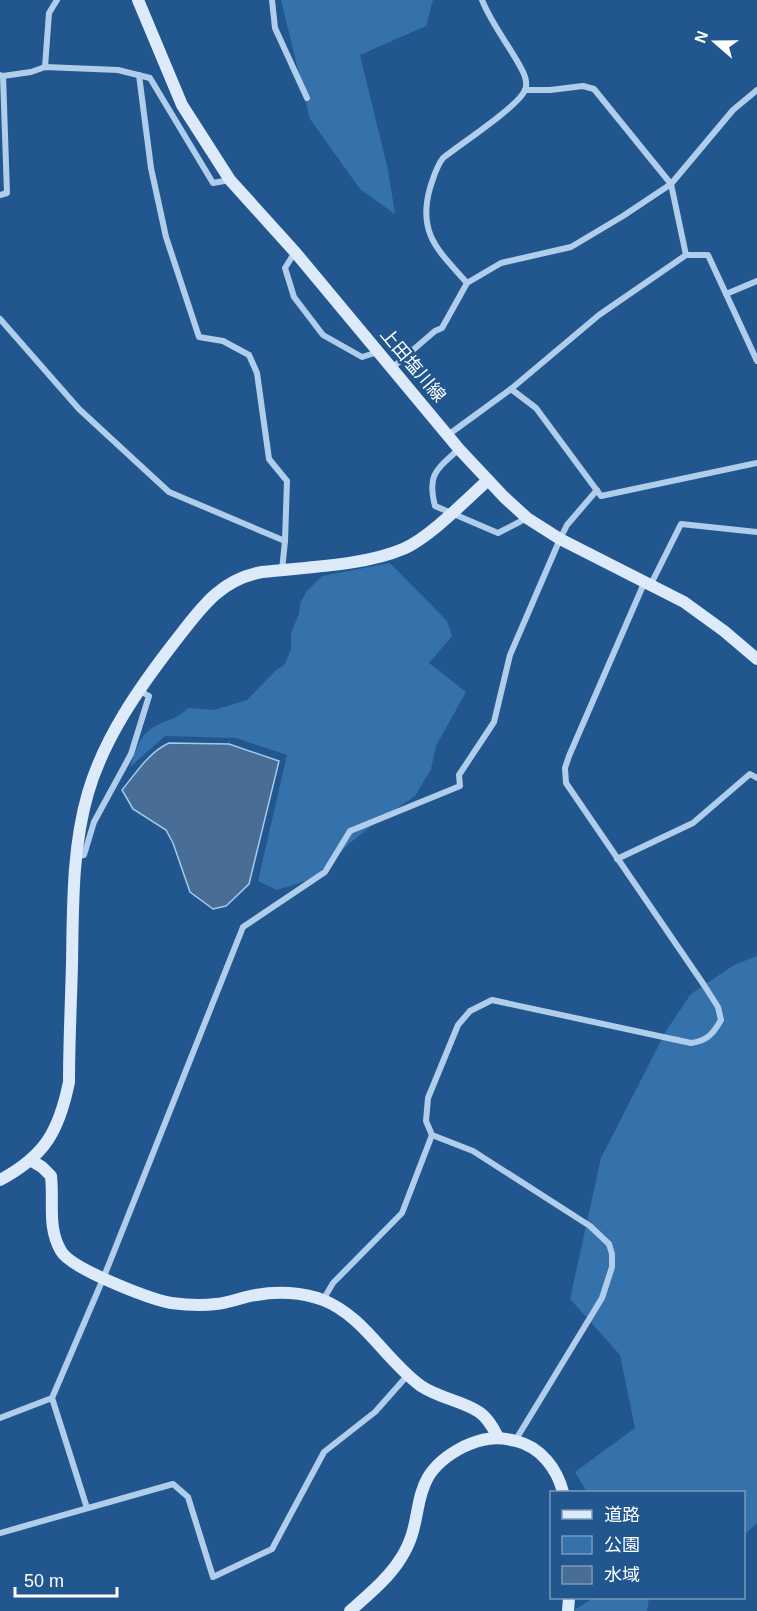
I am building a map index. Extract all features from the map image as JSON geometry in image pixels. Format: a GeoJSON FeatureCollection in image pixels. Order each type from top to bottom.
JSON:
{"type":"FeatureCollection","features":[{"type":"Feature","properties":{"kind":"street"},"geometry":{"type":"LineString","coordinates":[[45,67],[49,13],[57,0]]}},
{"type":"Feature","properties":{"kind":"street","name":"上田塩川線"},"geometry":{"type":"LineString","coordinates":[[138,0],[182,105],[230,180],[295,252],[459,449],[504,497],[528,518],[560,539],[684,602],[756,656]]}},
{"type":"Feature","properties":{"kind":"street"},"geometry":{"type":"LineString","coordinates":[[272,0],[274,28],[307,98]]}},
{"type":"Feature","properties":{"kind":"street"},"geometry":{"type":"LineString","coordinates":[[467,283],[436,245],[426,223],[427,201],[436,167],[443,158],[514,104],[525,90],[526,81],[522,69],[487,14],[482,0]]}},
{"type":"Feature","properties":{"kind":"street"},"geometry":{"type":"LineString","coordinates":[[0,195],[7,192],[2,76],[31,72],[45,67],[118,70],[150,78],[213,183],[230,180]]}},
{"type":"Feature","properties":{"kind":"street"},"geometry":{"type":"LineString","coordinates":[[139,75],[151,168],[166,237],[199,337],[223,341],[249,356],[257,373],[269,459],[286,481],[282,570]]}},
{"type":"Feature","properties":{"kind":"street"},"geometry":{"type":"LineString","coordinates":[[525,90],[584,86],[594,90],[671,184],[686,255]]}},
{"type":"Feature","properties":{"kind":"street"},"geometry":{"type":"LineString","coordinates":[[392,368],[435,331],[442,328],[467,283],[501,263],[571,248],[671,184],[733,110],[757,90]]}},
{"type":"Feature","properties":{"kind":"street"},"geometry":{"type":"LineString","coordinates":[[295,252],[285,268],[294,297],[322,335],[362,357],[378,352]]}},
{"type":"Feature","properties":{"kind":"street"},"geometry":{"type":"LineString","coordinates":[[448,435],[511,388],[599,315],[686,255],[708,255],[757,361]]}},
{"type":"Feature","properties":{"kind":"street"},"geometry":{"type":"LineString","coordinates":[[726,294],[757,281]]}},
{"type":"Feature","properties":{"kind":"street"},"geometry":{"type":"LineString","coordinates":[[0,318],[79,409],[169,492],[285,542]]}},
{"type":"Feature","properties":{"kind":"street"},"geometry":{"type":"LineString","coordinates":[[511,388],[536,408],[601,496],[757,463]]}},
{"type":"Feature","properties":{"kind":"street"},"geometry":{"type":"LineString","coordinates":[[459,449],[436,470],[430,488],[435,506],[498,533],[528,518]]}},
{"type":"Feature","properties":{"kind":"street"},"geometry":{"type":"LineString","coordinates":[[0,1180],[32,1161],[51,1136],[60,1117],[69,1082],[74,877],[88,793],[109,741],[139,690],[201,609],[217,592],[232,581],[249,574],[347,563],[402,549],[419,540],[488,480]]}},
{"type":"Feature","properties":{"kind":"street"},"geometry":{"type":"LineString","coordinates":[[87,1508],[51,1398],[103,1279],[243,927],[325,872],[350,831],[460,786],[459,775],[494,722],[510,655],[560,539],[567,525],[597,490]]}},
{"type":"Feature","properties":{"kind":"street"},"geometry":{"type":"LineString","coordinates":[[323,1300],[333,1283],[402,1214],[432,1135],[426,1121],[428,1098],[458,1025],[470,1011],[492,1000],[691,1043],[703,1042],[712,1034],[721,1020],[718,1007],[566,783],[565,768],[587,711],[648,583],[681,524],[757,532]]}},
{"type":"Feature","properties":{"kind":"street"},"geometry":{"type":"LineString","coordinates":[[77,856],[84,855],[94,822],[131,754],[149,696],[139,690]]}},
{"type":"Feature","properties":{"kind":"street"},"geometry":{"type":"LineString","coordinates":[[617,859],[693,823],[750,774],[757,778]]}},
{"type":"Feature","properties":{"kind":"street"},"geometry":{"type":"LineString","coordinates":[[432,1135],[473,1151],[590,1226],[609,1244],[612,1254],[609,1282],[602,1298],[515,1441]]}},
{"type":"Feature","properties":{"kind":"street"},"geometry":{"type":"LineString","coordinates":[[32,1161],[51,1176],[51,1226],[63,1254],[75,1265],[103,1279],[168,1302],[193,1305],[217,1304],[271,1293],[290,1293],[323,1300],[352,1317],[407,1376],[433,1392],[479,1412],[489,1421],[498,1437]]}},
{"type":"Feature","properties":{"kind":"street"},"geometry":{"type":"LineString","coordinates":[[0,1533],[173,1484],[188,1497],[213,1577],[272,1549],[324,1452],[375,1412],[407,1376]]}},
{"type":"Feature","properties":{"kind":"street"},"geometry":{"type":"LineString","coordinates":[[0,1418],[51,1398]]}},
{"type":"Feature","properties":{"kind":"street"},"geometry":{"type":"LineString","coordinates":[[350,1611],[386,1578],[401,1558],[411,1538],[420,1496],[428,1476],[452,1453],[484,1438],[498,1437],[526,1443],[540,1452],[553,1468],[563,1491]]}},
{"type":"Feature","properties":{"kind":"green space"},"geometry":{"type":"Polygon","coordinates":[[[281,0],[433,0],[426,26],[360,55],[388,170],[395,214],[360,189],[310,119],[281,0]]]}},
{"type":"Feature","properties":{"kind":"green space"},"geometry":{"type":"Polygon","coordinates":[[[390,563],[447,621],[452,636],[429,663],[466,692],[436,746],[431,769],[415,796],[350,843],[312,879],[277,890],[258,881],[287,755],[236,738],[165,736],[130,767],[133,758],[141,740],[152,728],[178,716],[188,708],[214,710],[247,700],[285,664],[291,649],[291,633],[299,614],[300,604],[306,592],[322,576],[390,563]]]}},
{"type":"Feature","properties":{"kind":"green space"},"geometry":{"type":"Polygon","coordinates":[[[757,956],[757,1523],[745,1534],[745,1491],[586,1491],[575,1472],[635,1428],[620,1355],[570,1299],[601,1158],[666,1031],[691,994],[734,965],[757,956]]]}},
{"type":"Feature","properties":{"kind":"green space"},"geometry":{"type":"Polygon","coordinates":[[[591,1599],[649,1599],[647,1611],[573,1611],[591,1599]]]}},
{"type":"Feature","properties":{"kind":"water"},"geometry":{"type":"Polygon","coordinates":[[[169,743],[229,744],[279,761],[249,884],[226,906],[213,909],[190,892],[173,843],[166,830],[133,809],[122,790],[149,757],[169,743]]]}}]}
